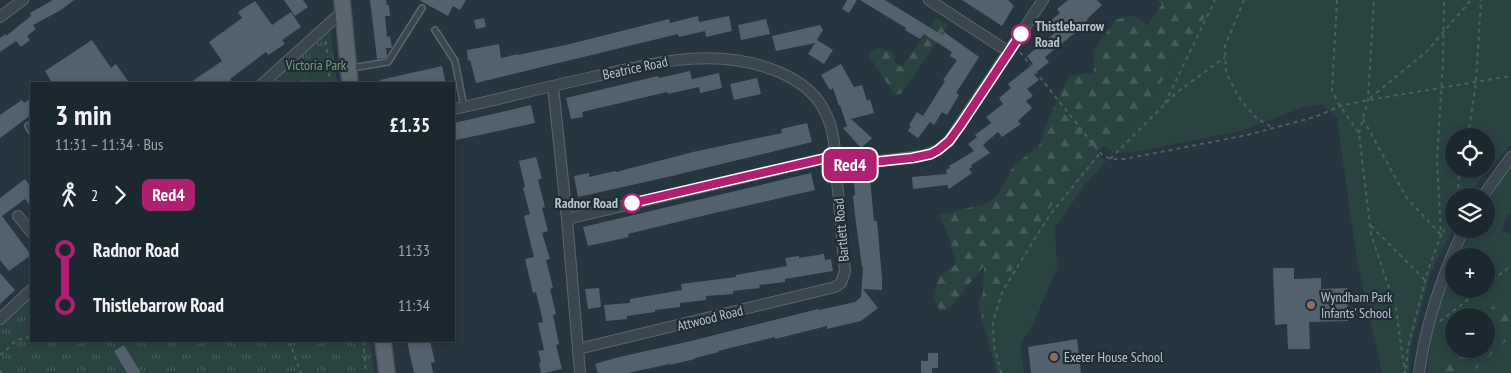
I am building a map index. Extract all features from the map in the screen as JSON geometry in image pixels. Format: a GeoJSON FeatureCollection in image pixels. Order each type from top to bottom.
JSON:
{"type":"FeatureCollection","features":[{"type":"Feature","properties":{"kind":"main road"},"geometry":{"type":"LineString","coordinates":[[342,6],[350,82]]}},
{"type":"Feature","properties":{"kind":"main road"},"geometry":{"type":"LineString","coordinates":[[383,342],[387,373]]}},
{"type":"Feature","properties":{"kind":"street"},"geometry":{"type":"LineString","coordinates":[[0,17],[23,0]]}},
{"type":"Feature","properties":{"kind":"street"},"geometry":{"type":"LineString","coordinates":[[929,0],[1011,48]]}},
{"type":"Feature","properties":{"kind":"street"},"geometry":{"type":"LineString","coordinates":[[567,219],[836,162],[912,158],[931,154],[949,141],[960,126],[1042,0]]}},
{"type":"Feature","properties":{"kind":"street"},"geometry":{"type":"LineString","coordinates":[[264,82],[328,24],[342,6]]}},
{"type":"Feature","properties":{"kind":"street","name":"Beatrice Road"},"geometry":{"type":"LineString","coordinates":[[459,108],[666,61],[704,58],[738,60],[767,67],[794,79],[812,93]]}},
{"type":"Feature","properties":{"kind":"street"},"geometry":{"type":"LineString","coordinates":[[553,86],[580,373]]}},
{"type":"Feature","properties":{"kind":"street","name":"Bartlett Road"},"geometry":{"type":"LineString","coordinates":[[812,93],[826,112],[830,123],[836,162],[845,271],[841,283]]}},
{"type":"Feature","properties":{"kind":"street"},"geometry":{"type":"LineString","coordinates":[[1489,188],[1511,156]]}},
{"type":"Feature","properties":{"kind":"street"},"geometry":{"type":"LineString","coordinates":[[18,216],[30,231]]}},
{"type":"Feature","properties":{"kind":"street"},"geometry":{"type":"LineString","coordinates":[[1419,373],[1427,328],[1441,281],[1460,238]]}},
{"type":"Feature","properties":{"kind":"street","name":"Attwood Road"},"geometry":{"type":"LineString","coordinates":[[578,349],[835,288],[841,283]]}},
{"type":"Feature","properties":{"kind":"street"},"geometry":{"type":"LineString","coordinates":[[0,319],[30,291]]}},
{"type":"Feature","properties":{"kind":"lane"},"geometry":{"type":"LineString","coordinates":[[348,68],[388,62],[422,8]]}},
{"type":"Feature","properties":{"kind":"lane"},"geometry":{"type":"LineString","coordinates":[[435,30],[455,61],[459,108]]}},
{"type":"Feature","properties":{"kind":"path"},"geometry":{"type":"LineString","coordinates":[[1164,105],[1214,0]]}},
{"type":"Feature","properties":{"kind":"path"},"geometry":{"type":"LineString","coordinates":[[1244,0],[1225,46],[1226,73],[1240,100],[1255,116],[1273,128]]}},
{"type":"Feature","properties":{"kind":"path"},"geometry":{"type":"LineString","coordinates":[[1337,0],[1332,91],[1359,133]]}},
{"type":"Feature","properties":{"kind":"path"},"geometry":{"type":"LineString","coordinates":[[1374,0],[1368,100],[1359,133],[1371,234],[1396,309],[1405,373]]}},
{"type":"Feature","properties":{"kind":"path"},"geometry":{"type":"LineString","coordinates":[[1441,235],[1437,161],[1444,0]]}},
{"type":"Feature","properties":{"kind":"path"},"geometry":{"type":"LineString","coordinates":[[1368,100],[1426,52],[1471,0]]}},
{"type":"Feature","properties":{"kind":"path"},"geometry":{"type":"LineString","coordinates":[[1469,128],[1476,82],[1481,0]]}},
{"type":"Feature","properties":{"kind":"path"},"geometry":{"type":"LineString","coordinates":[[328,24],[325,37],[330,82]]}},
{"type":"Feature","properties":{"kind":"path"},"geometry":{"type":"LineString","coordinates":[[1011,48],[1100,153],[1110,159],[1125,159],[1247,135],[1315,117],[1340,106],[1368,100],[1511,76]]}},
{"type":"Feature","properties":{"kind":"path"},"geometry":{"type":"LineString","coordinates":[[1110,159],[1176,93],[1225,57]]}},
{"type":"Feature","properties":{"kind":"path"},"geometry":{"type":"LineString","coordinates":[[1363,119],[1406,197],[1441,235]]}},
{"type":"Feature","properties":{"kind":"path"},"geometry":{"type":"LineString","coordinates":[[1000,373],[994,346],[993,322],[1003,290],[1049,216],[1077,179],[1100,153]]}},
{"type":"Feature","properties":{"kind":"path"},"geometry":{"type":"LineString","coordinates":[[1370,226],[1426,281]]}},
{"type":"Feature","properties":{"kind":"path"},"geometry":{"type":"LineString","coordinates":[[1405,373],[1408,346],[1426,281],[1441,235],[1445,229]]}},
{"type":"Feature","properties":{"kind":"path"},"geometry":{"type":"LineString","coordinates":[[1495,279],[1511,266]]}},
{"type":"Feature","properties":{"kind":"path"},"geometry":{"type":"LineString","coordinates":[[1427,328],[1439,322],[1470,298]]}},
{"type":"Feature","properties":{"kind":"path"},"geometry":{"type":"LineString","coordinates":[[0,355],[13,342],[30,337]]}},
{"type":"Feature","properties":{"kind":"path"},"geometry":{"type":"LineString","coordinates":[[288,342],[302,373]]}},
{"type":"Feature","properties":{"kind":"path"},"geometry":{"type":"LineString","coordinates":[[363,342],[366,373]]}},
{"type":"Feature","properties":{"kind":"green space"},"geometry":{"type":"Polygon","coordinates":[[[1157,0],[1212,0],[1209,11],[1139,115],[1103,146],[1052,205],[982,319],[978,302],[983,293],[984,266],[949,308],[940,311],[934,299],[938,277],[956,264],[950,240],[939,215],[989,203],[998,194],[1014,165],[1039,146],[1049,117],[1069,76],[1094,73],[1094,51],[1115,20],[1133,15],[1148,25],[1162,4],[1157,0]]]}},
{"type":"Feature","properties":{"kind":"green space"},"geometry":{"type":"Polygon","coordinates":[[[1212,0],[1511,0],[1511,145],[1495,162],[1495,128],[1445,128],[1445,178],[1482,178],[1475,188],[1445,188],[1445,238],[1448,238],[1430,275],[1410,349],[1409,373],[1382,373],[1356,254],[1337,118],[1322,104],[1301,108],[1241,131],[1134,152],[1114,153],[1103,146],[1139,115],[1209,11],[1212,0]]]}},
{"type":"Feature","properties":{"kind":"green space"},"geometry":{"type":"Polygon","coordinates":[[[936,18],[948,25],[902,93],[895,95],[869,56],[877,48],[891,51],[895,55],[894,62],[902,67],[936,18]]]}},
{"type":"Feature","properties":{"kind":"green space","name":"Victoria Park"},"geometry":{"type":"Polygon","coordinates":[[[330,29],[337,82],[271,82],[330,29]]]}},
{"type":"Feature","properties":{"kind":"green space"},"geometry":{"type":"Polygon","coordinates":[[[1097,153],[1106,161],[1086,183],[1055,228],[1057,268],[1032,327],[1020,344],[1024,373],[997,373],[982,319],[1052,205],[1097,153]]]}},
{"type":"Feature","properties":{"kind":"green space"},"geometry":{"type":"Polygon","coordinates":[[[1511,164],[1511,214],[1507,215],[1502,231],[1511,234],[1511,373],[1427,373],[1432,333],[1445,286],[1445,298],[1495,298],[1495,248],[1463,248],[1467,238],[1495,238],[1495,190],[1511,164]]]}},
{"type":"Feature","properties":{"kind":"green space"},"geometry":{"type":"Polygon","coordinates":[[[30,299],[30,342],[370,342],[374,373],[0,373],[0,326],[30,299]]]}},
{"type":"Feature","properties":{"kind":"green space"},"geometry":{"type":"Polygon","coordinates":[[[1493,306],[1501,306],[1511,311],[1511,333],[1495,351],[1495,308],[1491,308],[1493,306]]]}},
{"type":"Feature","properties":{"kind":"green space"},"geometry":{"type":"Polygon","coordinates":[[[1445,351],[1445,358],[1487,358],[1471,373],[1439,373],[1445,351]]]}},
{"type":"Feature","properties":{"kind":"building"},"geometry":{"type":"Polygon","coordinates":[[[53,0],[74,0],[61,10],[33,25],[36,29],[27,36],[30,40],[21,47],[16,41],[0,52],[0,38],[6,34],[6,36],[31,16],[30,13],[53,0]]]}},
{"type":"Feature","properties":{"kind":"building"},"geometry":{"type":"Polygon","coordinates":[[[284,0],[303,0],[308,7],[295,16],[284,0]]]}},
{"type":"Feature","properties":{"kind":"building"},"geometry":{"type":"Polygon","coordinates":[[[370,0],[386,0],[387,5],[389,5],[390,16],[385,16],[387,37],[390,36],[392,48],[386,48],[387,56],[385,58],[377,59],[370,0]]]}},
{"type":"Feature","properties":{"kind":"building"},"geometry":{"type":"Polygon","coordinates":[[[419,0],[466,0],[460,10],[453,6],[448,16],[419,0]]]}},
{"type":"Feature","properties":{"kind":"building"},"geometry":{"type":"Polygon","coordinates":[[[847,0],[857,0],[849,13],[842,9],[847,0]]]}},
{"type":"Feature","properties":{"kind":"building"},"geometry":{"type":"Polygon","coordinates":[[[860,0],[885,0],[942,35],[944,32],[979,57],[956,93],[959,95],[947,115],[942,112],[934,125],[930,122],[918,138],[908,131],[911,126],[909,125],[917,112],[923,116],[945,81],[943,80],[957,60],[950,56],[952,52],[924,34],[920,39],[905,30],[906,28],[860,0]]]}},
{"type":"Feature","properties":{"kind":"building"},"geometry":{"type":"Polygon","coordinates":[[[962,0],[1008,0],[1014,6],[1002,26],[962,0]]]}},
{"type":"Feature","properties":{"kind":"building"},"geometry":{"type":"Polygon","coordinates":[[[1068,0],[1097,0],[1102,5],[1076,32],[1045,57],[1049,62],[1034,74],[1039,80],[1027,89],[1033,96],[1026,101],[1032,108],[1018,121],[1021,124],[1002,137],[998,132],[983,145],[990,153],[971,165],[972,167],[969,169],[972,173],[949,189],[947,185],[913,189],[912,177],[947,174],[946,170],[950,168],[949,166],[974,151],[968,144],[977,137],[975,135],[991,123],[986,117],[1003,104],[999,98],[1011,88],[1008,84],[1033,64],[1027,56],[1056,32],[1048,23],[1060,13],[1057,9],[1068,0]]]}},
{"type":"Feature","properties":{"kind":"building"},"geometry":{"type":"Polygon","coordinates":[[[255,1],[272,25],[291,12],[301,27],[282,40],[285,44],[268,55],[266,52],[230,79],[232,82],[191,82],[222,61],[209,42],[242,18],[238,12],[255,1]]]}},
{"type":"Feature","properties":{"kind":"building"},"geometry":{"type":"Polygon","coordinates":[[[698,16],[699,22],[729,16],[732,31],[706,37],[705,31],[679,37],[678,34],[476,83],[470,60],[468,61],[467,50],[499,44],[501,58],[570,44],[669,19],[670,23],[698,16]]]}},
{"type":"Feature","properties":{"kind":"building"},"geometry":{"type":"Polygon","coordinates":[[[484,18],[486,27],[476,29],[474,20],[484,18]]]}},
{"type":"Feature","properties":{"kind":"building"},"geometry":{"type":"Polygon","coordinates":[[[766,19],[770,34],[741,40],[738,25],[766,19]]]}},
{"type":"Feature","properties":{"kind":"building"},"geometry":{"type":"Polygon","coordinates":[[[820,25],[823,30],[817,40],[833,50],[824,64],[808,54],[815,43],[776,51],[772,36],[820,25]]]}},
{"type":"Feature","properties":{"kind":"building"},"geometry":{"type":"Polygon","coordinates":[[[92,40],[111,68],[116,64],[129,82],[52,82],[45,71],[92,40]]]}},
{"type":"Feature","properties":{"kind":"building"},"geometry":{"type":"Polygon","coordinates":[[[841,64],[854,87],[862,85],[867,101],[870,99],[874,113],[851,119],[872,138],[861,148],[843,128],[847,126],[833,88],[830,90],[821,75],[841,64]]]}},
{"type":"Feature","properties":{"kind":"building"},"geometry":{"type":"Polygon","coordinates":[[[442,66],[446,82],[380,82],[380,80],[442,66]]]}},
{"type":"Feature","properties":{"kind":"building"},"geometry":{"type":"Polygon","coordinates":[[[690,71],[692,79],[719,73],[722,88],[700,93],[699,87],[668,94],[667,92],[582,112],[583,117],[571,119],[566,98],[658,76],[659,78],[690,71]]]}},
{"type":"Feature","properties":{"kind":"building"},"geometry":{"type":"Polygon","coordinates":[[[757,78],[761,94],[734,100],[730,84],[757,78]]]}},
{"type":"Feature","properties":{"kind":"building"},"geometry":{"type":"Polygon","coordinates":[[[30,99],[30,116],[0,138],[0,115],[22,100],[24,103],[30,99]]]}},
{"type":"Feature","properties":{"kind":"building"},"geometry":{"type":"Polygon","coordinates":[[[531,105],[535,123],[456,140],[455,123],[531,105]]]}},
{"type":"Feature","properties":{"kind":"building"},"geometry":{"type":"Polygon","coordinates":[[[807,123],[812,142],[578,197],[574,176],[589,173],[589,177],[616,172],[693,152],[782,133],[781,129],[807,123]]]}},
{"type":"Feature","properties":{"kind":"building"},"geometry":{"type":"Polygon","coordinates":[[[536,157],[542,178],[538,180],[545,207],[542,208],[548,231],[542,233],[550,259],[546,260],[553,288],[550,289],[556,314],[553,315],[559,344],[556,345],[562,369],[545,373],[541,373],[538,351],[544,350],[538,323],[543,322],[536,292],[533,293],[525,259],[534,257],[524,216],[530,214],[523,188],[525,187],[519,161],[536,157]]]}},
{"type":"Feature","properties":{"kind":"building"},"geometry":{"type":"Polygon","coordinates":[[[811,173],[815,190],[628,234],[629,237],[588,246],[583,227],[811,173]]]}},
{"type":"Feature","properties":{"kind":"building"},"geometry":{"type":"Polygon","coordinates":[[[870,178],[874,221],[877,221],[882,290],[863,289],[878,308],[861,321],[827,329],[827,326],[775,339],[775,337],[670,365],[628,373],[598,373],[595,364],[615,358],[818,309],[855,302],[861,297],[863,267],[853,196],[855,195],[854,180],[870,178]]]}},
{"type":"Feature","properties":{"kind":"building"},"geometry":{"type":"Polygon","coordinates":[[[25,179],[30,186],[30,206],[25,199],[2,216],[30,254],[30,256],[9,271],[0,260],[0,198],[25,179]]]}},
{"type":"Feature","properties":{"kind":"building"},"geometry":{"type":"Polygon","coordinates":[[[824,254],[825,260],[831,259],[833,271],[785,279],[785,282],[759,285],[760,288],[733,291],[733,294],[706,296],[706,300],[680,303],[680,307],[627,316],[627,319],[606,321],[604,305],[630,303],[630,299],[682,290],[681,284],[736,277],[736,275],[787,266],[785,258],[824,254]]]}},
{"type":"Feature","properties":{"kind":"building","name":"Wyndham Park Infants' School"},"geometry":{"type":"Polygon","coordinates":[[[1273,268],[1294,268],[1294,279],[1321,278],[1321,289],[1347,288],[1348,321],[1309,322],[1310,349],[1288,349],[1287,324],[1275,325],[1273,268]]]}},
{"type":"Feature","properties":{"kind":"building"},"geometry":{"type":"Polygon","coordinates":[[[0,273],[15,290],[0,304],[0,273]]]}},
{"type":"Feature","properties":{"kind":"building"},"geometry":{"type":"Polygon","coordinates":[[[599,288],[601,307],[588,309],[585,289],[599,288]]]}},
{"type":"Feature","properties":{"kind":"building","name":"Exeter House School"},"geometry":{"type":"Polygon","coordinates":[[[1077,339],[1081,373],[1031,373],[1028,347],[1077,339]]]}},
{"type":"Feature","properties":{"kind":"building"},"geometry":{"type":"Polygon","coordinates":[[[407,342],[430,342],[435,362],[431,363],[433,373],[414,373],[407,342]]]}},
{"type":"Feature","properties":{"kind":"building"},"geometry":{"type":"Polygon","coordinates":[[[124,345],[141,373],[127,373],[114,351],[124,345]]]}},
{"type":"Feature","properties":{"kind":"building"},"geometry":{"type":"Polygon","coordinates":[[[928,353],[938,353],[938,368],[932,368],[932,373],[921,373],[921,361],[928,361],[928,353]]]}},
{"type":"Feature","properties":{"kind":"bus line","name":"Red4"},"geometry":{"type":"LineString","coordinates":[[632,203],[835,156],[836,166],[912,158],[931,154],[949,141],[1021,34]]}},
{"type":"Feature","properties":{"kind":"place","name":"Thistlebarrow Road"},"geometry":{"type":"Point","coordinates":[1021,34]}},
{"type":"Feature","properties":{"kind":"place","name":"Radnor Road"},"geometry":{"type":"Point","coordinates":[632,203]}},
{"type":"Feature","properties":{"kind":"place","name":"Wyndham Park Infants' School"},"geometry":{"type":"Point","coordinates":[1311,305]}},
{"type":"Feature","properties":{"kind":"place","name":"Exeter House School"},"geometry":{"type":"Point","coordinates":[1054,357]}}]}
